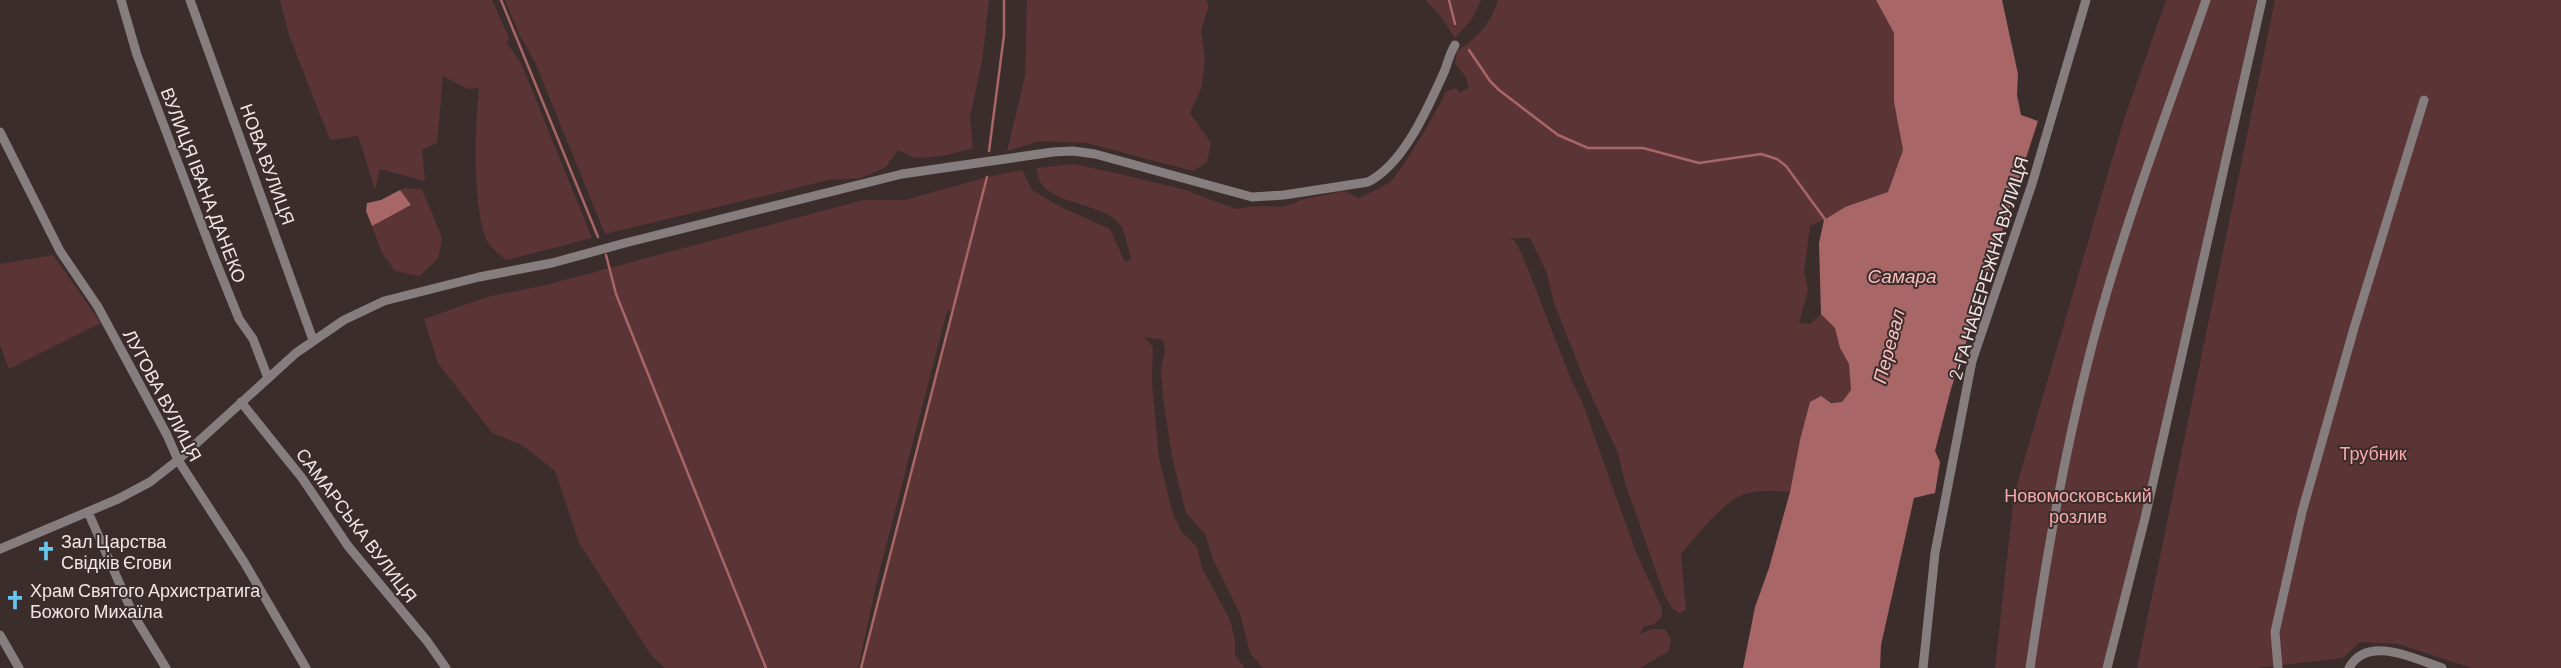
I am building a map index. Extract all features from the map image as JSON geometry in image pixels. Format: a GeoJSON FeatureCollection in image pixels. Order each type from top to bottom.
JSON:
{"type":"FeatureCollection","features":[{"type":"Feature","properties":{"kind":"street","name":"ВУЛИЦЯ ІВАНА ДАНЕКО"},"geometry":{"type":"LineString","coordinates":[[121,0],[137,55],[212,252],[240,319],[253,339],[268,378]]}},
{"type":"Feature","properties":{"kind":"street","name":"НОВА ВУЛИЦЯ"},"geometry":{"type":"LineString","coordinates":[[190,0],[314,340]]}},
{"type":"Feature","properties":{"kind":"street","name":"2-ГА НАБЕРЕЖНА ВУЛИЦЯ"},"geometry":{"type":"LineString","coordinates":[[1923,668],[1935,553],[1972,361],[2032,184],[2086,0]]}},
{"type":"Feature","properties":{"kind":"street"},"geometry":{"type":"LineString","coordinates":[[2030,668],[2060,483],[2098,323],[2140,188],[2206,0]]}},
{"type":"Feature","properties":{"kind":"street"},"geometry":{"type":"LineString","coordinates":[[2107,668],[2145,518],[2262,0]]}},
{"type":"Feature","properties":{"kind":"street"},"geometry":{"type":"LineString","coordinates":[[0,549],[88,512],[150,482],[178,460],[268,378],[314,340],[344,320],[384,301],[479,277],[552,263],[902,174],[1023,155],[1073,151],[1095,154],[1252,197],[1284,195],[1368,182],[1380,176],[1400,155],[1413,133],[1456,45]]}},
{"type":"Feature","properties":{"kind":"street"},"geometry":{"type":"LineString","coordinates":[[2278,668],[2275,632],[2302,512],[2354,328],[2424,100]]}},
{"type":"Feature","properties":{"kind":"street","name":"ЛУГОВА ВУЛИЦЯ"},"geometry":{"type":"LineString","coordinates":[[0,132],[60,251],[98,307],[178,460],[244,562],[306,668]]}},
{"type":"Feature","properties":{"kind":"street","name":"САМАРСЬКА ВУЛИЦЯ"},"geometry":{"type":"LineString","coordinates":[[241,402],[302,478],[348,546],[427,641],[446,668]]}},
{"type":"Feature","properties":{"kind":"street"},"geometry":{"type":"LineString","coordinates":[[88,512],[133,614],[166,668]]}},
{"type":"Feature","properties":{"kind":"street"},"geometry":{"type":"LineString","coordinates":[[0,635],[19,668]]}},
{"type":"Feature","properties":{"kind":"street"},"geometry":{"type":"LineString","coordinates":[[2349,668],[2361,655],[2374,650],[2389,652],[2442,668]]}},
{"type":"Feature","properties":{"kind":"green space"},"geometry":{"type":"Polygon","coordinates":[[[280,0],[492,0],[509,38],[507,43],[521,63],[592,238],[506,260],[491,246],[482,227],[477,188],[476,122],[479,88],[468,89],[443,76],[437,143],[422,150],[425,181],[380,169],[375,189],[358,136],[330,140],[289,35],[280,0]]]}},
{"type":"Feature","properties":{"kind":"green space"},"geometry":{"type":"Polygon","coordinates":[[[505,0],[989,0],[982,62],[970,116],[973,148],[943,156],[915,158],[898,150],[886,167],[861,178],[829,180],[605,234],[535,62],[519,34],[505,0]]]}},
{"type":"Feature","properties":{"kind":"green space"},"geometry":{"type":"Polygon","coordinates":[[[1027,0],[1206,0],[1209,5],[1201,31],[1205,59],[1202,86],[1190,113],[1211,143],[1207,162],[1193,171],[1086,143],[1040,141],[1007,151],[1025,76],[1027,0]]]}},
{"type":"Feature","properties":{"kind":"green space"},"geometry":{"type":"Polygon","coordinates":[[[1426,0],[1481,0],[1472,19],[1455,38],[1441,17],[1426,0]]]}},
{"type":"Feature","properties":{"kind":"green space"},"geometry":{"type":"Polygon","coordinates":[[[1498,0],[1876,0],[1894,33],[1894,102],[1903,150],[1888,192],[1845,207],[1810,226],[1804,272],[1808,290],[1799,323],[1810,324],[1821,314],[1835,328],[1840,348],[1849,364],[1851,390],[1842,402],[1811,402],[1800,440],[1790,492],[1758,491],[1740,496],[1725,506],[1681,554],[1686,610],[1679,613],[1671,607],[1664,594],[1625,483],[1618,453],[1586,384],[1554,303],[1546,271],[1530,238],[1510,238],[1515,241],[1524,259],[1572,382],[1581,399],[1637,555],[1662,608],[1662,617],[1654,624],[1643,627],[1640,634],[1652,629],[1665,629],[1671,639],[1669,651],[1640,668],[1263,668],[1250,653],[1240,614],[1213,559],[1205,534],[1186,513],[1172,457],[1163,397],[1161,370],[1165,349],[1163,340],[1144,337],[1153,347],[1152,383],[1159,458],[1172,511],[1181,531],[1197,547],[1202,568],[1230,620],[1235,640],[1235,655],[1245,668],[861,668],[953,310],[947,311],[878,577],[858,668],[665,668],[651,655],[579,543],[555,471],[522,445],[492,433],[438,363],[424,319],[487,297],[546,285],[863,200],[905,200],[987,177],[1022,170],[1032,190],[1057,205],[1110,229],[1125,262],[1131,259],[1121,226],[1100,211],[1072,202],[1047,189],[1039,180],[1037,168],[1073,164],[1185,190],[1236,209],[1255,206],[1283,207],[1304,199],[1344,191],[1359,198],[1390,182],[1395,176],[1429,124],[1445,92],[1456,88],[1460,93],[1469,87],[1465,76],[1455,63],[1457,51],[1482,30],[1495,9],[1498,0]]]}},
{"type":"Feature","properties":{"kind":"green space","name":"Новомосковський розлив"},"geometry":{"type":"Polygon","coordinates":[[[2166,0],[2257,0],[2157,448],[2105,668],[1995,668],[2014,495],[2123,122],[2166,0]]]}},
{"type":"Feature","properties":{"kind":"green space","name":"Трубник"},"geometry":{"type":"Polygon","coordinates":[[[2275,0],[2561,0],[2561,668],[2472,668],[2398,644],[2360,642],[2343,658],[2255,668],[2137,668],[2275,0]]]}},
{"type":"Feature","properties":{"kind":"green space"},"geometry":{"type":"Polygon","coordinates":[[[405,188],[422,189],[442,238],[438,259],[419,276],[395,271],[382,253],[372,226],[380,219],[411,206],[400,190],[405,188]]]}},
{"type":"Feature","properties":{"kind":"green space"},"geometry":{"type":"Polygon","coordinates":[[[53,255],[101,323],[9,369],[0,345],[0,264],[53,255]]]}},
{"type":"Feature","properties":{"kind":"water","name":"Самара"},"geometry":{"type":"Polygon","coordinates":[[[1876,0],[2002,0],[2018,74],[2017,95],[2021,115],[2038,121],[1951,389],[1935,451],[1940,462],[1935,493],[1914,498],[1881,645],[1880,668],[1743,668],[1755,607],[1769,568],[1790,492],[1800,440],[1810,402],[1821,396],[1831,403],[1842,402],[1851,390],[1849,364],[1840,348],[1835,328],[1821,314],[1819,243],[1824,220],[1845,207],[1888,192],[1903,150],[1894,102],[1894,33],[1876,0]]]}},
{"type":"Feature","properties":{"kind":"water"},"geometry":{"type":"Polygon","coordinates":[[[400,190],[411,205],[372,226],[366,211],[367,203],[381,200],[400,190]]]}},
{"type":"Feature","properties":{"kind":"waterway"},"geometry":{"type":"LineString","coordinates":[[501,0],[598,237]]}},
{"type":"Feature","properties":{"kind":"waterway"},"geometry":{"type":"LineString","coordinates":[[989,151],[1004,35],[1004,0]]}},
{"type":"Feature","properties":{"kind":"waterway"},"geometry":{"type":"LineString","coordinates":[[1449,0],[1455,24]]}},
{"type":"Feature","properties":{"kind":"waterway"},"geometry":{"type":"LineString","coordinates":[[1469,50],[1490,81],[1499,90],[1558,135],[1588,148],[1643,148],[1699,163],[1761,154],[1777,159],[1786,166],[1827,222]]}},
{"type":"Feature","properties":{"kind":"waterway"},"geometry":{"type":"LineString","coordinates":[[861,668],[987,177]]}},
{"type":"Feature","properties":{"kind":"waterway"},"geometry":{"type":"LineString","coordinates":[[606,255],[616,294],[766,668]]}},
{"type":"Feature","properties":{"kind":"place","name":"Зал Царства Свідків Єгови"},"geometry":{"type":"Point","coordinates":[46,551]}},
{"type":"Feature","properties":{"kind":"place","name":"Храм Святого Архистратига Божого Михаїла"},"geometry":{"type":"Point","coordinates":[15,600]}},
{"type":"Feature","properties":{"kind":"water label","name":"Перевал"},"geometry":{"type":"Point","coordinates":[1888,346]}}]}
